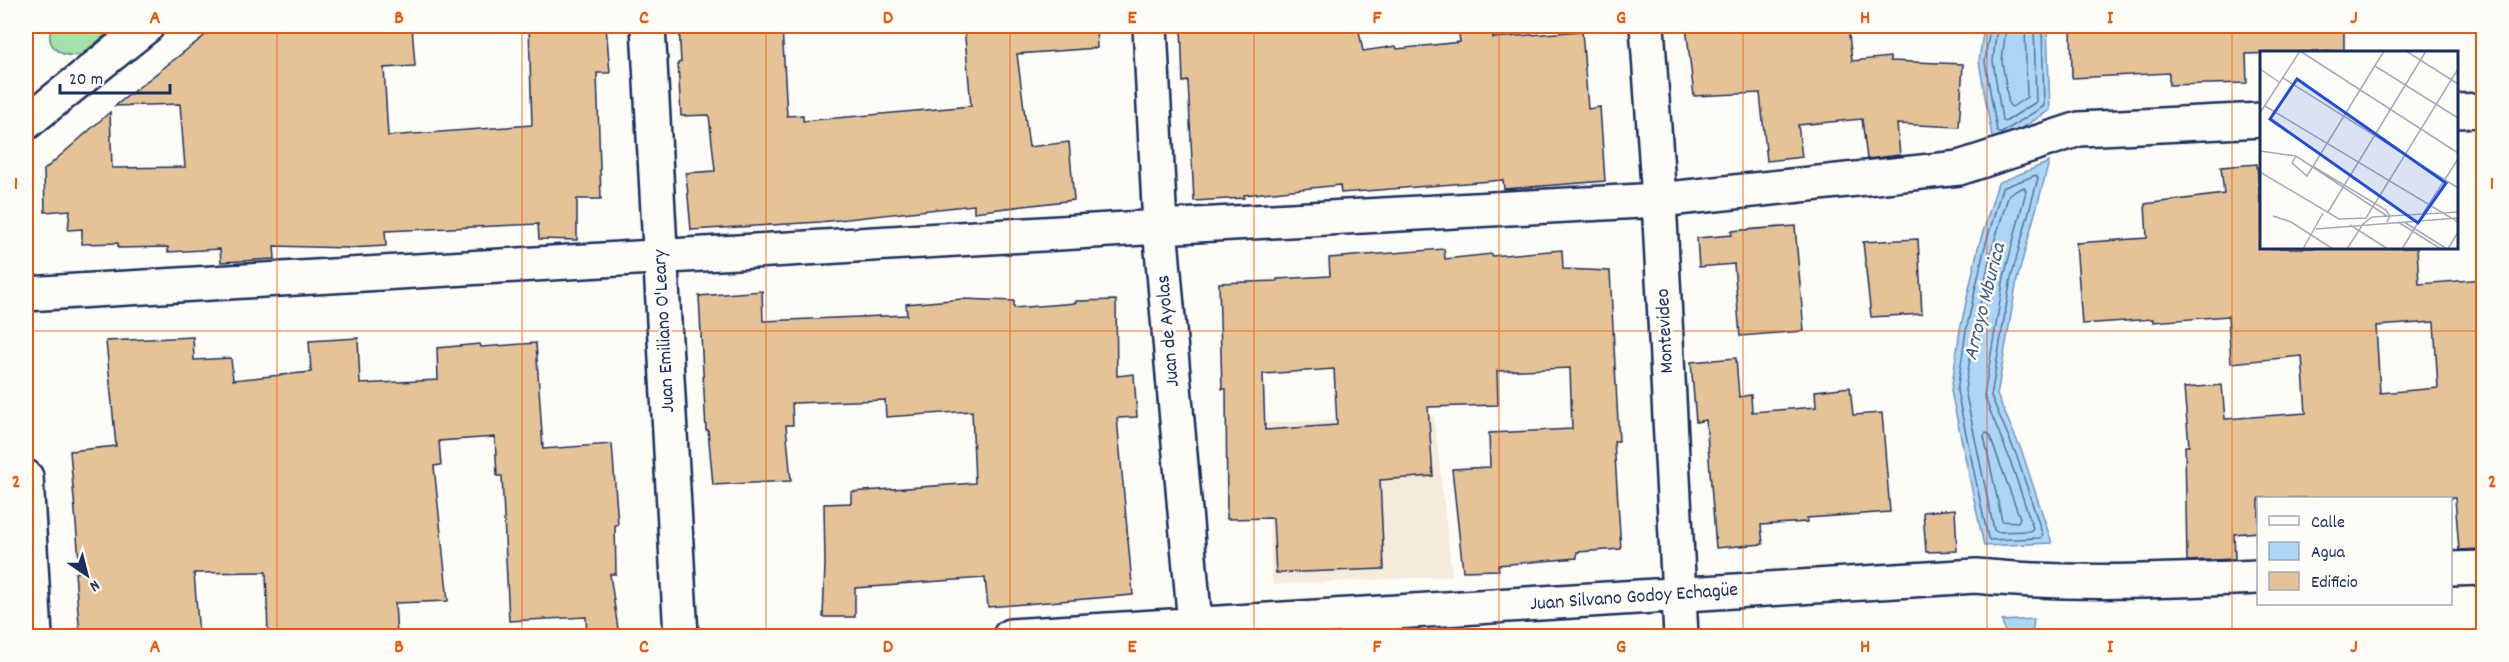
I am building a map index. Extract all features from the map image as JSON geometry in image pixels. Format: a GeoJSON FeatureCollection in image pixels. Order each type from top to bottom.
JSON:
{"type":"FeatureCollection","features":[{"type":"Feature","properties":{"kind":"street"},"geometry":{"type":"LineString","coordinates":[[26,123],[147,26]]}},
{"type":"Feature","properties":{"kind":"street","name":"Juan Emiliano O'Leary"},"geometry":{"type":"LineString","coordinates":[[648,26],[681,636]]}},
{"type":"Feature","properties":{"kind":"street","name":"Juan de Ayolas"},"geometry":{"type":"LineString","coordinates":[[1149,26],[1160,227],[1196,631]]}},
{"type":"Feature","properties":{"kind":"street","name":"Montevideo"},"geometry":{"type":"LineString","coordinates":[[1647,26],[1659,200],[1681,636]]}},
{"type":"Feature","properties":{"kind":"street"},"geometry":{"type":"LineString","coordinates":[[2458,111],[2484,110]]}},
{"type":"Feature","properties":{"kind":"street"},"geometry":{"type":"LineString","coordinates":[[26,294],[1659,200],[1959,168],[2079,129],[2260,120]]}},
{"type":"Feature","properties":{"kind":"street"},"geometry":{"type":"LineString","coordinates":[[26,477],[35,636]]}},
{"type":"Feature","properties":{"kind":"street"},"geometry":{"type":"LineString","coordinates":[[2452,569],[2484,568]]}},
{"type":"Feature","properties":{"kind":"street","name":"Juan Silvano Godoy Echagüe"},"geometry":{"type":"LineString","coordinates":[[1010,636],[1196,631],[1680,595],[1976,576],[2038,582],[2112,583],[2257,577]]}},
{"type":"Feature","properties":{"kind":"shaded area"},"geometry":{"type":"Polygon","coordinates":[[[1434,416],[1452,576],[1272,585],[1266,423],[1434,416]]]}},
{"type":"Feature","properties":{"kind":"green space"},"geometry":{"type":"Polygon","coordinates":[[[52,26],[117,26],[80,55],[66,55],[52,45],[50,33],[52,26]]]}},
{"type":"Feature","properties":{"kind":"water"},"geometry":{"type":"Polygon","coordinates":[[[1984,26],[2047,26],[2050,110],[2008,137],[1993,143],[1979,61],[1984,26]]]}},
{"type":"Feature","properties":{"kind":"water","name":"Arroyo Mburica"},"geometry":{"type":"Polygon","coordinates":[[[2049,162],[2017,280],[1997,395],[2022,452],[2052,543],[1984,546],[1951,391],[1960,330],[1978,248],[1998,183],[2049,162]]]}},
{"type":"Feature","properties":{"kind":"water"},"geometry":{"type":"Polygon","coordinates":[[[2034,619],[2032,636],[2006,636],[2002,621],[2034,619]]]}},
{"type":"Feature","properties":{"kind":"building"},"geometry":{"type":"Polygon","coordinates":[[[217,26],[412,26],[415,66],[384,68],[388,136],[532,125],[529,26],[606,26],[610,73],[597,73],[601,199],[577,199],[577,240],[539,239],[538,224],[385,231],[386,246],[349,248],[274,246],[275,259],[221,262],[220,249],[168,252],[168,247],[118,248],[118,243],[82,244],[82,229],[68,230],[70,210],[45,212],[44,170],[110,112],[112,168],[185,167],[180,104],[115,106],[217,26]]]}},
{"type":"Feature","properties":{"kind":"building"},"geometry":{"type":"Polygon","coordinates":[[[679,26],[782,26],[787,116],[803,115],[803,121],[971,106],[964,26],[1096,26],[1097,48],[1017,54],[1029,147],[1069,142],[1074,200],[974,212],[974,205],[820,222],[691,230],[686,173],[715,171],[709,115],[681,116],[678,63],[681,62],[679,26]]]}},
{"type":"Feature","properties":{"kind":"building"},"geometry":{"type":"Polygon","coordinates":[[[1181,26],[1358,26],[1363,51],[1396,46],[1397,49],[1460,42],[1458,26],[1492,26],[1493,38],[1582,31],[1588,109],[1600,107],[1605,181],[1504,189],[1503,180],[1341,193],[1340,185],[1244,195],[1244,198],[1194,201],[1188,81],[1183,82],[1181,26]]]}},
{"type":"Feature","properties":{"kind":"building"},"geometry":{"type":"Polygon","coordinates":[[[1686,26],[1848,26],[1852,61],[1890,57],[1890,61],[1963,64],[1959,127],[1897,124],[1900,155],[1867,159],[1862,119],[1798,125],[1802,157],[1767,161],[1760,93],[1694,96],[1686,26]]]}},
{"type":"Feature","properties":{"kind":"building"},"geometry":{"type":"Polygon","coordinates":[[[2071,26],[2344,26],[2344,51],[2260,51],[2260,54],[2246,54],[2247,83],[2169,85],[2169,73],[2072,78],[2071,26]]]}},
{"type":"Feature","properties":{"kind":"building"},"geometry":{"type":"Polygon","coordinates":[[[2257,164],[2260,249],[2417,249],[2419,284],[2484,279],[2484,389],[2478,390],[2484,471],[2484,549],[2459,550],[2455,498],[2452,497],[2257,497],[2257,532],[2234,534],[2235,559],[2187,561],[2185,446],[2189,446],[2184,388],[2222,385],[2225,419],[2306,413],[2302,356],[2231,363],[2228,316],[2153,322],[2153,319],[2082,324],[2076,243],[2147,238],[2145,204],[2224,194],[2221,167],[2257,164]],[[2434,322],[2376,326],[2380,393],[2438,388],[2434,322]]]}},
{"type":"Feature","properties":{"kind":"building"},"geometry":{"type":"Polygon","coordinates":[[[1795,226],[1804,331],[1740,336],[1734,264],[1699,267],[1697,238],[1732,235],[1731,231],[1795,226]]]}},
{"type":"Feature","properties":{"kind":"building"},"geometry":{"type":"Polygon","coordinates":[[[1918,239],[1922,314],[1871,317],[1863,242],[1918,239]]]}},
{"type":"Feature","properties":{"kind":"building"},"geometry":{"type":"Polygon","coordinates":[[[1444,249],[1445,259],[1562,250],[1563,269],[1610,271],[1619,441],[1614,441],[1621,549],[1577,552],[1577,558],[1498,565],[1499,570],[1463,571],[1452,469],[1490,467],[1489,433],[1572,429],[1570,368],[1497,371],[1498,405],[1428,407],[1433,476],[1380,480],[1384,569],[1276,573],[1273,518],[1227,519],[1226,389],[1222,389],[1219,283],[1330,276],[1329,258],[1444,249]],[[1334,369],[1263,374],[1265,430],[1337,425],[1334,369]]]}},
{"type":"Feature","properties":{"kind":"building"},"geometry":{"type":"Polygon","coordinates":[[[762,291],[763,321],[907,315],[906,304],[963,299],[1014,301],[1014,308],[1076,303],[1076,301],[1116,300],[1117,376],[1134,374],[1137,417],[1117,418],[1133,595],[988,607],[985,578],[898,584],[855,588],[855,617],[823,617],[824,504],[851,503],[851,492],[975,483],[972,411],[886,417],[885,400],[792,403],[793,425],[786,425],[791,481],[713,485],[708,430],[706,430],[699,296],[762,291]]]}},
{"type":"Feature","properties":{"kind":"building"},"geometry":{"type":"Polygon","coordinates":[[[193,337],[194,360],[231,358],[233,380],[311,372],[309,341],[358,338],[360,384],[438,380],[437,348],[480,344],[481,347],[536,343],[543,449],[612,444],[618,525],[615,525],[616,574],[610,574],[619,636],[587,636],[586,617],[509,621],[502,476],[497,476],[495,437],[439,441],[441,465],[434,466],[448,601],[395,603],[397,636],[268,636],[266,572],[194,573],[199,636],[80,636],[75,573],[80,572],[70,451],[116,446],[106,341],[193,337]]]}},
{"type":"Feature","properties":{"kind":"building"},"geometry":{"type":"Polygon","coordinates":[[[1736,358],[1739,397],[1751,395],[1752,412],[1816,407],[1815,391],[1850,387],[1853,415],[1882,413],[1890,512],[1807,518],[1807,522],[1761,525],[1763,544],[1716,548],[1706,420],[1696,422],[1691,362],[1736,358]]]}},
{"type":"Feature","properties":{"kind":"building"},"geometry":{"type":"Polygon","coordinates":[[[1955,509],[1957,551],[1926,552],[1923,512],[1955,509]]]}}]}
